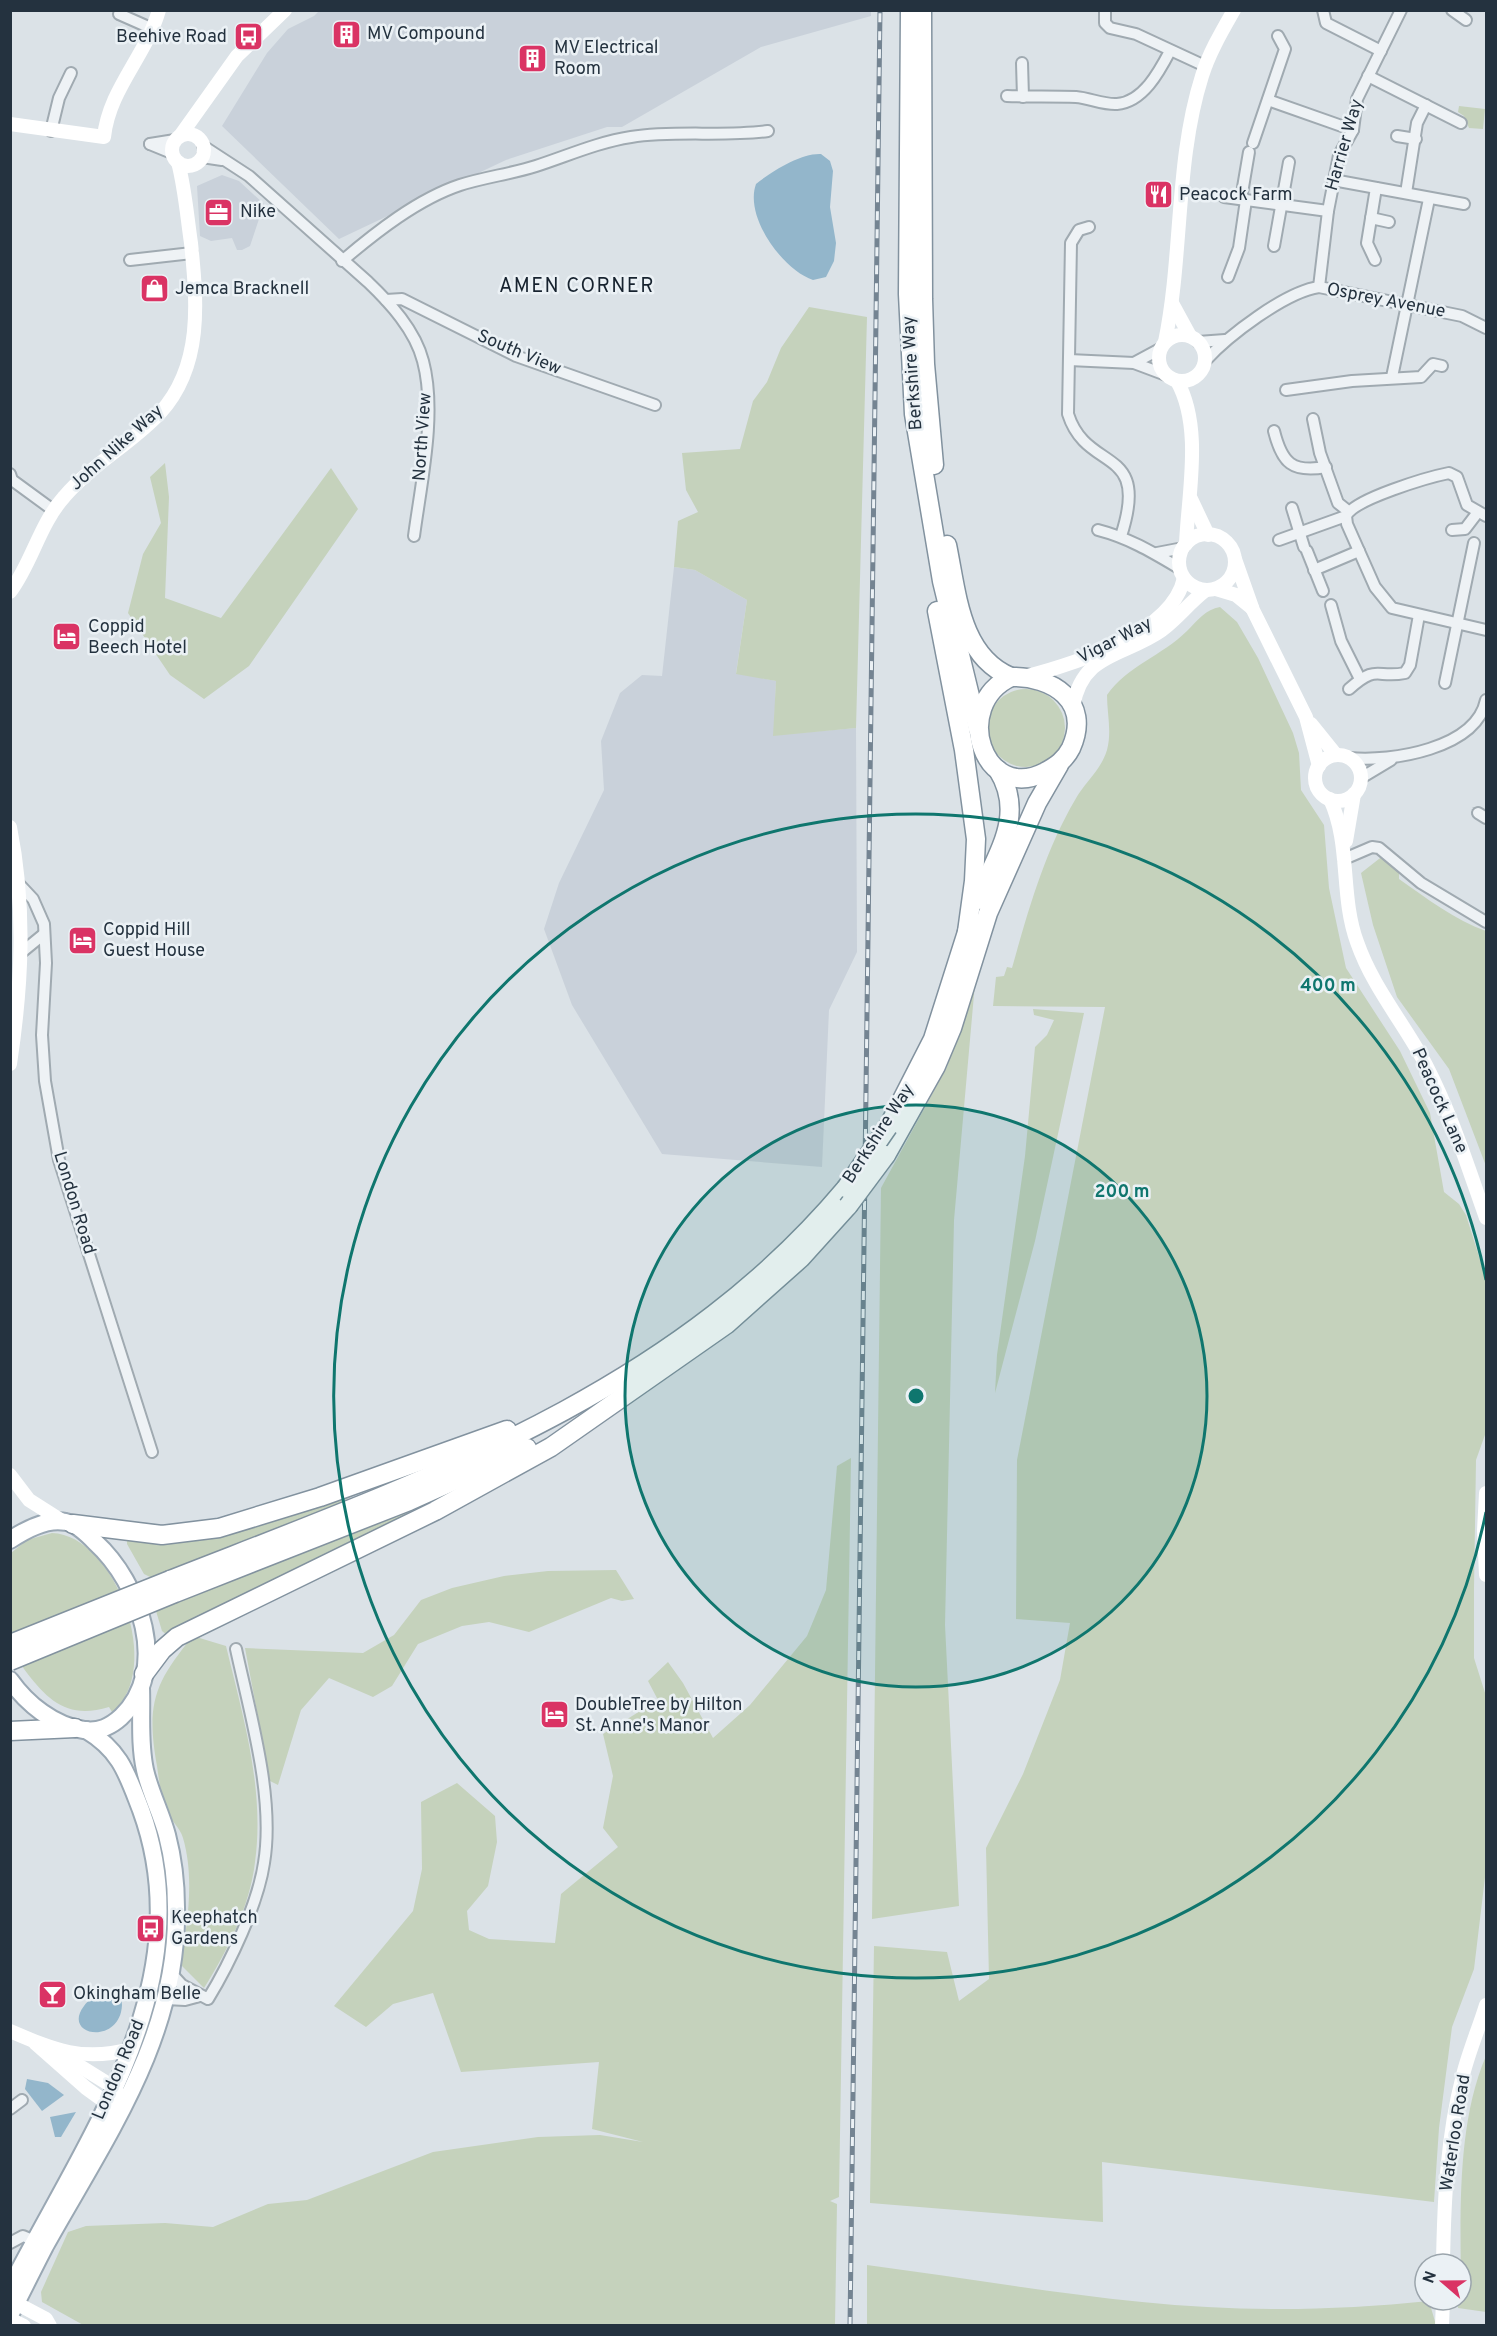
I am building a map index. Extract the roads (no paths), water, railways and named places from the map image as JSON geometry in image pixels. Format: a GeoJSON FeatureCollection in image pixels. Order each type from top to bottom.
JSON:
{"type":"FeatureCollection","features":[{"type":"Feature","properties":{"kind":"highway","name":"Berkshire Way"},"geometry":{"type":"LineString","coordinates":[[910,10],[908,294],[914,414],[942,581],[978,729]]}},
{"type":"Feature","properties":{"kind":"highway","name":"Berkshire Way"},"geometry":{"type":"LineString","coordinates":[[922,10],[921,129],[925,364],[936,479],[948,550],[967,632],[980,657],[994,668],[1018,677]]}},
{"type":"Feature","properties":{"kind":"highway"},"geometry":{"type":"LineString","coordinates":[[914,414],[914,460],[923,534],[964,750],[976,838],[974,881],[967,932]]}},
{"type":"Feature","properties":{"kind":"highway"},"geometry":{"type":"LineString","coordinates":[[1018,677],[1057,687],[1066,695],[1073,707],[1075,738],[1069,752],[1059,765],[1028,777],[1011,777],[998,770],[985,754],[978,729],[988,695],[996,685],[1018,677]]}},
{"type":"Feature","properties":{"kind":"highway","name":"Berkshire Way"},"geometry":{"type":"LineString","coordinates":[[636,1387],[704,1341],[754,1301],[801,1258],[849,1206],[886,1155],[936,1066],[952,1028],[988,912],[1037,803],[1059,765]]}},
{"type":"Feature","properties":{"kind":"highway","name":"Berkshire Way"},"geometry":{"type":"LineString","coordinates":[[591,1398],[664,1352],[732,1301],[782,1257],[846,1188],[888,1127],[933,1039],[967,932],[1011,819],[1009,795],[998,770]]}},
{"type":"Feature","properties":{"kind":"highway"},"geometry":{"type":"LineString","coordinates":[[10,1644],[173,1586],[491,1466],[636,1387]]}},
{"type":"Feature","properties":{"kind":"highway"},"geometry":{"type":"LineString","coordinates":[[143,1681],[162,1650],[177,1637],[489,1482],[552,1447],[636,1387]]}},
{"type":"Feature","properties":{"kind":"highway"},"geometry":{"type":"LineString","coordinates":[[68,1523],[162,1535],[219,1528],[449,1452],[591,1398]]}},
{"type":"Feature","properties":{"kind":"highway"},"geometry":{"type":"LineString","coordinates":[[10,1661],[173,1586],[460,1464],[591,1398]]}},
{"type":"Feature","properties":{"kind":"highway"},"geometry":{"type":"LineString","coordinates":[[10,1731],[81,1729]]}},
{"type":"Feature","properties":{"kind":"main road","name":"London Road"},"geometry":{"type":"LineString","coordinates":[[40,2243],[122,2113],[150,2049],[172,1974],[176,1923],[175,1885],[167,1834],[143,1756],[145,1638],[137,1601],[111,1559],[68,1523]]}},
{"type":"Feature","properties":{"kind":"main road"},"geometry":{"type":"LineString","coordinates":[[10,1540],[32,1528],[68,1523]]}},
{"type":"Feature","properties":{"kind":"main road","name":"London Road"},"geometry":{"type":"LineString","coordinates":[[10,1680],[39,1710],[81,1729],[110,1747],[123,1764],[153,1851],[159,1883],[160,1922],[148,1995],[131,2049],[12,2305]]}},
{"type":"Feature","properties":{"kind":"main road"},"geometry":{"type":"LineString","coordinates":[[81,1729],[99,1730],[114,1723],[133,1703],[143,1681]]}},
{"type":"Feature","properties":{"kind":"main road"},"geometry":{"type":"LineString","coordinates":[[148,1995],[166,1999]]}},
{"type":"Feature","properties":{"kind":"street"},"geometry":{"type":"LineString","coordinates":[[10,124],[104,137],[119,87],[153,29],[159,10]]}},
{"type":"Feature","properties":{"kind":"street"},"geometry":{"type":"LineString","coordinates":[[177,148],[205,101],[237,56],[285,10]]}},
{"type":"Feature","properties":{"kind":"street"},"geometry":{"type":"LineString","coordinates":[[1105,10],[1105,23],[1110,28],[1136,34],[1205,66]]}},
{"type":"Feature","properties":{"kind":"street"},"geometry":{"type":"LineString","coordinates":[[1190,412],[1172,378],[1160,364],[1172,303],[1187,147],[1205,66],[1234,10]]}},
{"type":"Feature","properties":{"kind":"street"},"geometry":{"type":"LineString","coordinates":[[1323,10],[1326,23],[1381,51]]}},
{"type":"Feature","properties":{"kind":"street","name":"Harrier Way"},"geometry":{"type":"LineString","coordinates":[[1319,287],[1328,210],[1339,154],[1353,130],[1357,99],[1401,10]]}},
{"type":"Feature","properties":{"kind":"street"},"geometry":{"type":"LineString","coordinates":[[1452,10],[1466,20]]}},
{"type":"Feature","properties":{"kind":"street"},"geometry":{"type":"LineString","coordinates":[[113,26],[119,12],[153,29]]}},
{"type":"Feature","properties":{"kind":"street"},"geometry":{"type":"LineString","coordinates":[[1228,277],[1239,248],[1251,147],[1285,49],[1278,36]]}},
{"type":"Feature","properties":{"kind":"street"},"geometry":{"type":"LineString","coordinates":[[1006,96],[1075,97],[1115,104],[1127,102],[1140,94],[1154,78],[1170,51]]}},
{"type":"Feature","properties":{"kind":"street"},"geometry":{"type":"LineString","coordinates":[[1022,63],[1023,97]]}},
{"type":"Feature","properties":{"kind":"street"},"geometry":{"type":"LineString","coordinates":[[51,130],[59,98],[71,74]]}},
{"type":"Feature","properties":{"kind":"street"},"geometry":{"type":"LineString","coordinates":[[1368,76],[1461,123]]}},
{"type":"Feature","properties":{"kind":"street"},"geometry":{"type":"LineString","coordinates":[[1268,100],[1353,130]]}},
{"type":"Feature","properties":{"kind":"street","name":"John Nike Way"},"geometry":{"type":"LineString","coordinates":[[184,188],[199,151],[205,101]]}},
{"type":"Feature","properties":{"kind":"street"},"geometry":{"type":"LineString","coordinates":[[1406,194],[1417,123],[1426,105]]}},
{"type":"Feature","properties":{"kind":"street"},"geometry":{"type":"LineString","coordinates":[[177,148],[190,134],[199,151],[226,161],[249,176],[342,261],[424,203],[461,185],[532,168],[604,142],[633,136],[742,135],[768,131]]}},
{"type":"Feature","properties":{"kind":"street"},"geometry":{"type":"LineString","coordinates":[[1397,135],[1416,139]]}},
{"type":"Feature","properties":{"kind":"street"},"geometry":{"type":"LineString","coordinates":[[177,148],[186,165],[199,151]]}},
{"type":"Feature","properties":{"kind":"street","name":"John Nike Way"},"geometry":{"type":"LineString","coordinates":[[10,592],[53,510],[91,469],[142,430],[161,412],[184,376],[195,327],[192,253],[177,148]]}},
{"type":"Feature","properties":{"kind":"street"},"geometry":{"type":"LineString","coordinates":[[1275,246],[1289,162]]}},
{"type":"Feature","properties":{"kind":"street"},"geometry":{"type":"LineString","coordinates":[[1333,180],[1464,204]]}},
{"type":"Feature","properties":{"kind":"street"},"geometry":{"type":"LineString","coordinates":[[1375,260],[1366,243],[1376,188]]}},
{"type":"Feature","properties":{"kind":"street"},"geometry":{"type":"LineString","coordinates":[[1224,197],[1328,210]]}},
{"type":"Feature","properties":{"kind":"street"},"geometry":{"type":"LineString","coordinates":[[1392,377],[1429,198]]}},
{"type":"Feature","properties":{"kind":"street"},"geometry":{"type":"LineString","coordinates":[[1371,218],[1389,222]]}},
{"type":"Feature","properties":{"kind":"street"},"geometry":{"type":"LineString","coordinates":[[1089,227],[1073,235],[1071,243],[1068,414],[1077,433],[1087,445],[1118,466],[1128,482],[1129,501],[1121,536]]}},
{"type":"Feature","properties":{"kind":"street"},"geometry":{"type":"LineString","coordinates":[[130,260],[192,253]]}},
{"type":"Feature","properties":{"kind":"street","name":"North View"},"geometry":{"type":"LineString","coordinates":[[342,261],[386,300],[411,334],[423,361],[428,414],[414,536]]}},
{"type":"Feature","properties":{"kind":"street","name":"Osprey Avenue"},"geometry":{"type":"LineString","coordinates":[[1205,361],[1225,340],[1297,293],[1319,287],[1462,316],[1486,328]]}},
{"type":"Feature","properties":{"kind":"street","name":"South View"},"geometry":{"type":"LineString","coordinates":[[386,300],[402,299],[516,356],[655,405]]}},
{"type":"Feature","properties":{"kind":"street"},"geometry":{"type":"LineString","coordinates":[[1172,303],[1204,351],[1205,361],[1198,375],[1190,412],[1191,499],[1184,546],[1179,557],[1182,573]]}},
{"type":"Feature","properties":{"kind":"street"},"geometry":{"type":"LineString","coordinates":[[1134,363],[1178,335],[1194,339]]}},
{"type":"Feature","properties":{"kind":"street","name":"Osprey Avenue"},"geometry":{"type":"LineString","coordinates":[[1194,339],[1225,340]]}},
{"type":"Feature","properties":{"kind":"street"},"geometry":{"type":"LineString","coordinates":[[1069,360],[1134,363],[1172,378],[1189,380],[1198,375]]}},
{"type":"Feature","properties":{"kind":"street"},"geometry":{"type":"LineString","coordinates":[[1286,390],[1392,377],[1421,377],[1433,364],[1442,366]]}},
{"type":"Feature","properties":{"kind":"street"},"geometry":{"type":"LineString","coordinates":[[1313,419],[1338,503],[1347,513],[1359,550],[1383,600],[1392,608],[1486,630]]}},
{"type":"Feature","properties":{"kind":"street"},"geometry":{"type":"LineString","coordinates":[[1274,431],[1280,454],[1290,464],[1307,470],[1326,467]]}},
{"type":"Feature","properties":{"kind":"street"},"geometry":{"type":"LineString","coordinates":[[1279,540],[1347,513],[1377,497],[1449,473],[1456,477],[1464,500],[1483,511],[1465,529],[1452,530]]}},
{"type":"Feature","properties":{"kind":"street"},"geometry":{"type":"LineString","coordinates":[[10,474],[12,480],[53,510]]}},
{"type":"Feature","properties":{"kind":"street"},"geometry":{"type":"LineString","coordinates":[[1191,499],[1208,535]]}},
{"type":"Feature","properties":{"kind":"street"},"geometry":{"type":"LineString","coordinates":[[1292,508],[1305,549],[1323,591]]}},
{"type":"Feature","properties":{"kind":"street"},"geometry":{"type":"LineString","coordinates":[[1098,530],[1121,536],[1157,553],[1197,588],[1236,595],[1253,610]]}},
{"type":"Feature","properties":{"kind":"street"},"geometry":{"type":"LineString","coordinates":[[1157,553],[1184,546],[1195,537],[1208,535],[1225,542],[1235,559],[1253,610],[1306,717],[1319,766],[1316,785],[1330,800],[1343,801],[1354,794],[1361,778],[1394,759],[1449,740],[1483,721],[1486,700]]}},
{"type":"Feature","properties":{"kind":"street"},"geometry":{"type":"LineString","coordinates":[[1445,683],[1474,543]]}},
{"type":"Feature","properties":{"kind":"street"},"geometry":{"type":"LineString","coordinates":[[1314,570],[1359,550]]}},
{"type":"Feature","properties":{"kind":"street"},"geometry":{"type":"LineString","coordinates":[[1211,589],[1230,579],[1235,559]]}},
{"type":"Feature","properties":{"kind":"street","name":"Vigar Way"},"geometry":{"type":"LineString","coordinates":[[1018,677],[1084,658],[1148,626],[1172,606],[1180,592],[1182,573]]}},
{"type":"Feature","properties":{"kind":"street","name":"Vigar Way"},"geometry":{"type":"LineString","coordinates":[[1073,707],[1079,683],[1089,670],[1160,631],[1211,589]]}},
{"type":"Feature","properties":{"kind":"street"},"geometry":{"type":"LineString","coordinates":[[1331,605],[1341,641],[1360,679]]}},
{"type":"Feature","properties":{"kind":"street"},"geometry":{"type":"LineString","coordinates":[[1349,689],[1360,679],[1376,671],[1405,673],[1410,665],[1419,615]]}},
{"type":"Feature","properties":{"kind":"street"},"geometry":{"type":"LineString","coordinates":[[1306,717],[1343,757],[1358,767],[1361,778]]}},
{"type":"Feature","properties":{"kind":"street"},"geometry":{"type":"LineString","coordinates":[[1319,766],[1329,757],[1394,759]]}},
{"type":"Feature","properties":{"kind":"street","name":"Peacock Lane"},"geometry":{"type":"LineString","coordinates":[[1343,856],[1354,794]]}},
{"type":"Feature","properties":{"kind":"street","name":"Peacock Lane"},"geometry":{"type":"LineString","coordinates":[[1330,800],[1337,815],[1348,905],[1362,956],[1373,981],[1415,1045],[1433,1079],[1486,1218]]}},
{"type":"Feature","properties":{"kind":"street"},"geometry":{"type":"LineString","coordinates":[[10,827],[27,948],[10,1064]]}},
{"type":"Feature","properties":{"kind":"street"},"geometry":{"type":"LineString","coordinates":[[1343,856],[1372,847],[1384,850],[1421,883],[1486,922]]}},
{"type":"Feature","properties":{"kind":"street","name":"London Road"},"geometry":{"type":"LineString","coordinates":[[18,883],[33,898],[42,915],[45,947],[43,1053],[59,1160],[152,1452]]}},
{"type":"Feature","properties":{"kind":"street"},"geometry":{"type":"LineString","coordinates":[[27,948],[44,934]]}},
{"type":"Feature","properties":{"kind":"street"},"geometry":{"type":"LineString","coordinates":[[27,948],[45,947]]}},
{"type":"Feature","properties":{"kind":"street"},"geometry":{"type":"LineString","coordinates":[[10,1474],[29,1500],[68,1523]]}},
{"type":"Feature","properties":{"kind":"street"},"geometry":{"type":"LineString","coordinates":[[1486,1493],[1484,1531],[1486,1575]]}},
{"type":"Feature","properties":{"kind":"street"},"geometry":{"type":"LineString","coordinates":[[172,1974],[182,1985],[208,1999],[223,1974],[256,1893],[264,1863],[266,1828],[261,1771],[236,1650]]}},
{"type":"Feature","properties":{"kind":"street"},"geometry":{"type":"LineString","coordinates":[[166,1999],[185,2000],[200,1996]]}},
{"type":"Feature","properties":{"kind":"street","name":"Waterloo Road"},"geometry":{"type":"LineString","coordinates":[[1443,2252],[1444,2212],[1456,2112],[1463,2075],[1486,2005]]}},
{"type":"Feature","properties":{"kind":"street"},"geometry":{"type":"LineString","coordinates":[[10,2031],[33,2042],[111,2096]]}},
{"type":"Feature","properties":{"kind":"street"},"geometry":{"type":"LineString","coordinates":[[33,2042],[93,2057],[131,2049]]}},
{"type":"Feature","properties":{"kind":"street"},"geometry":{"type":"LineString","coordinates":[[59,2049],[111,2096],[122,2113]]}},
{"type":"Feature","properties":{"kind":"street"},"geometry":{"type":"LineString","coordinates":[[10,2109],[22,2100]]}},
{"type":"Feature","properties":{"kind":"street"},"geometry":{"type":"LineString","coordinates":[[10,2243],[23,2236],[40,2243]]}},
{"type":"Feature","properties":{"kind":"street"},"geometry":{"type":"LineString","coordinates":[[12,2305],[24,2325]]}},
{"type":"Feature","properties":{"kind":"street"},"geometry":{"type":"LineString","coordinates":[[12,2305],[46,2319],[50,2325]]}},
{"type":"Feature","properties":{"kind":"water"},"geometry":{"type":"Polygon","coordinates":[[[821,154],[830,161],[833,171],[830,207],[836,243],[834,261],[826,277],[813,280],[790,265],[769,241],[756,212],[754,197],[756,184],[770,174],[805,156],[821,154]]]}},
{"type":"Feature","properties":{"kind":"water"},"geometry":{"type":"Polygon","coordinates":[[[102,1991],[115,1994],[122,2001],[119,2018],[112,2027],[103,2031],[85,2030],[80,2024],[79,2016],[86,2004],[102,1991]]]}},
{"type":"Feature","properties":{"kind":"water"},"geometry":{"type":"Polygon","coordinates":[[[27,2079],[48,2083],[64,2095],[42,2111],[25,2089],[27,2079]]]}},
{"type":"Feature","properties":{"kind":"water"},"geometry":{"type":"Polygon","coordinates":[[[76,2112],[61,2137],[55,2137],[50,2117],[76,2112]]]}},
{"type":"Feature","properties":{"kind":"railway"},"geometry":{"type":"LineString","coordinates":[[850,2326],[880,10]]}},
{"type":"Feature","properties":{"kind":"place","name":"MV Compound"},"geometry":{"type":"Point","coordinates":[346,34]}},
{"type":"Feature","properties":{"kind":"place","name":"Beehive Road"},"geometry":{"type":"Point","coordinates":[248,37]}},
{"type":"Feature","properties":{"kind":"place","name":"MV Electrical Room"},"geometry":{"type":"Point","coordinates":[533,58]}},
{"type":"Feature","properties":{"kind":"place","name":"Peacock Farm"},"geometry":{"type":"Point","coordinates":[1158,195]}},
{"type":"Feature","properties":{"kind":"place","name":"Nike"},"geometry":{"type":"Point","coordinates":[219,212]}},
{"type":"Feature","properties":{"kind":"place","name":"Jemca Bracknell"},"geometry":{"type":"Point","coordinates":[154,289]}},
{"type":"Feature","properties":{"kind":"place","name":"Coppid Beech Hotel"},"geometry":{"type":"Point","coordinates":[67,637]}},
{"type":"Feature","properties":{"kind":"place","name":"Coppid Hill Guest House"},"geometry":{"type":"Point","coordinates":[82,940]}},
{"type":"Feature","properties":{"kind":"place","name":"DoubleTree by Hilton St. Anne's Manor"},"geometry":{"type":"Point","coordinates":[554,1715]}},
{"type":"Feature","properties":{"kind":"place","name":"Keephatch Gardens"},"geometry":{"type":"Point","coordinates":[150,1928]}},
{"type":"Feature","properties":{"kind":"place","name":"Okingham Belle"},"geometry":{"type":"Point","coordinates":[52,1994]}},
{"type":"Feature","properties":{"kind":"district","name":"AMEN CORNER"},"geometry":{"type":"Point","coordinates":[577,287]}}]}
